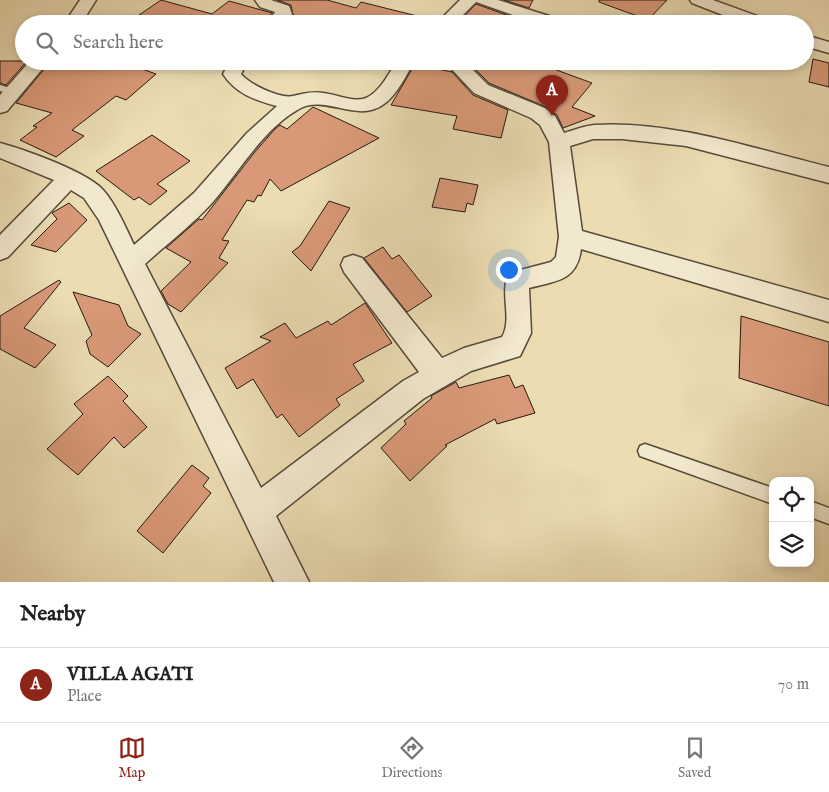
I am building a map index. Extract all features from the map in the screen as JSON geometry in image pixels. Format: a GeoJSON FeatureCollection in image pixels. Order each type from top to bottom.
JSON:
{"type":"FeatureCollection","features":[{"type":"Feature","properties":{"kind":"street"},"geometry":{"type":"LineString","coordinates":[[78,15],[88,0]]}},
{"type":"Feature","properties":{"kind":"street"},"geometry":{"type":"LineString","coordinates":[[263,0],[266,4],[284,9],[283,15]]}},
{"type":"Feature","properties":{"kind":"street"},"geometry":{"type":"LineString","coordinates":[[453,15],[469,0]]}},
{"type":"Feature","properties":{"kind":"street"},"geometry":{"type":"LineString","coordinates":[[482,0],[528,15]]}},
{"type":"Feature","properties":{"kind":"street"},"geometry":{"type":"LineString","coordinates":[[698,0],[738,15]]}},
{"type":"Feature","properties":{"kind":"street"},"geometry":{"type":"LineString","coordinates":[[814,43],[829,48]]}},
{"type":"Feature","properties":{"kind":"street"},"geometry":{"type":"LineString","coordinates":[[0,107],[7,90],[30,70]]}},
{"type":"Feature","properties":{"kind":"street"},"geometry":{"type":"LineString","coordinates":[[234,70],[232,74],[236,82],[252,91],[293,104]]}},
{"type":"Feature","properties":{"kind":"street"},"geometry":{"type":"LineString","coordinates":[[131,262],[202,199],[253,136],[293,104],[312,98],[323,97],[358,105],[376,101],[399,70]]}},
{"type":"Feature","properties":{"kind":"street"},"geometry":{"type":"LineString","coordinates":[[256,511],[413,390],[464,360],[511,347],[514,344],[517,327],[518,280],[557,271],[563,267],[568,259],[571,237],[559,142],[548,121],[538,113],[481,89],[462,70]]}},
{"type":"Feature","properties":{"kind":"street"},"geometry":{"type":"LineString","coordinates":[[559,142],[592,132],[622,132],[686,139],[829,175]]}},
{"type":"Feature","properties":{"kind":"street"},"geometry":{"type":"LineString","coordinates":[[0,150],[69,178],[92,192],[108,216],[292,582]]}},
{"type":"Feature","properties":{"kind":"street"},"geometry":{"type":"LineString","coordinates":[[0,250],[69,178]]}},
{"type":"Feature","properties":{"kind":"street"},"geometry":{"type":"LineString","coordinates":[[571,237],[829,311]]}},
{"type":"Feature","properties":{"kind":"street"},"geometry":{"type":"LineString","coordinates":[[353,265],[438,376]]}},
{"type":"Feature","properties":{"kind":"lane"},"geometry":{"type":"LineString","coordinates":[[645,451],[769,495]]}},
{"type":"Feature","properties":{"kind":"lane"},"geometry":{"type":"LineString","coordinates":[[814,511],[829,516]]}},
{"type":"Feature","properties":{"kind":"building"},"geometry":{"type":"Polygon","coordinates":[[[161,0],[212,14],[229,1],[272,13],[271,15],[139,15],[161,0]]]}},
{"type":"Feature","properties":{"kind":"building"},"geometry":{"type":"Polygon","coordinates":[[[277,0],[327,0],[356,8],[361,2],[413,15],[293,15],[291,5],[277,0]]]}},
{"type":"Feature","properties":{"kind":"building"},"geometry":{"type":"Polygon","coordinates":[[[504,0],[533,0],[529,8],[504,0]]]}},
{"type":"Feature","properties":{"kind":"building"},"geometry":{"type":"Polygon","coordinates":[[[599,0],[667,0],[653,15],[634,15],[599,2],[599,0]]]}},
{"type":"Feature","properties":{"kind":"building"},"geometry":{"type":"Polygon","coordinates":[[[476,4],[506,15],[466,15],[476,4]]]}},
{"type":"Feature","properties":{"kind":"building"},"geometry":{"type":"Polygon","coordinates":[[[814,59],[829,63],[829,87],[809,82],[811,70],[814,70],[814,59]]]}},
{"type":"Feature","properties":{"kind":"building"},"geometry":{"type":"Polygon","coordinates":[[[0,61],[15,61],[15,70],[19,70],[6,85],[0,83],[0,61]]]}},
{"type":"Feature","properties":{"kind":"building"},"geometry":{"type":"Polygon","coordinates":[[[44,70],[145,70],[156,74],[126,100],[116,96],[72,130],[84,136],[56,157],[20,140],[37,127],[33,126],[52,113],[16,103],[44,70]]]}},
{"type":"Feature","properties":{"kind":"building"},"geometry":{"type":"Polygon","coordinates":[[[411,70],[443,70],[452,72],[473,95],[508,110],[501,138],[453,129],[457,116],[391,105],[411,70]]]}},
{"type":"Feature","properties":{"kind":"building"},"geometry":{"type":"Polygon","coordinates":[[[476,70],[557,70],[592,83],[572,107],[595,116],[563,128],[557,115],[546,107],[489,83],[476,70]]]}},
{"type":"Feature","properties":{"kind":"building"},"geometry":{"type":"Polygon","coordinates":[[[313,107],[379,138],[281,191],[270,179],[261,196],[258,195],[254,202],[247,200],[222,240],[229,241],[219,258],[228,263],[181,312],[168,304],[161,291],[191,262],[166,248],[199,219],[202,220],[275,129],[280,125],[287,129],[313,107]]]}},
{"type":"Feature","properties":{"kind":"building"},"geometry":{"type":"Polygon","coordinates":[[[152,135],[190,161],[157,184],[167,191],[150,205],[139,197],[134,200],[96,171],[152,135]]]}},
{"type":"Feature","properties":{"kind":"building"},"geometry":{"type":"Polygon","coordinates":[[[440,178],[478,185],[473,205],[467,203],[465,212],[432,207],[440,178]]]}},
{"type":"Feature","properties":{"kind":"building"},"geometry":{"type":"Polygon","coordinates":[[[329,201],[350,208],[311,271],[292,252],[300,246],[329,201]]]}},
{"type":"Feature","properties":{"kind":"building"},"geometry":{"type":"Polygon","coordinates":[[[69,203],[87,220],[56,252],[31,245],[57,219],[52,213],[69,203]]]}},
{"type":"Feature","properties":{"kind":"building"},"geometry":{"type":"Polygon","coordinates":[[[383,247],[392,259],[399,255],[432,296],[407,312],[364,258],[383,247]]]}},
{"type":"Feature","properties":{"kind":"building"},"geometry":{"type":"Polygon","coordinates":[[[59,280],[61,282],[24,328],[56,345],[35,368],[0,349],[0,316],[59,280]]]}},
{"type":"Feature","properties":{"kind":"building"},"geometry":{"type":"Polygon","coordinates":[[[73,292],[119,305],[128,326],[141,334],[108,367],[90,354],[86,341],[92,335],[73,292]]]}},
{"type":"Feature","properties":{"kind":"building"},"geometry":{"type":"Polygon","coordinates":[[[365,303],[392,343],[353,364],[364,381],[336,399],[340,405],[299,437],[282,414],[277,418],[253,379],[237,389],[225,368],[271,341],[260,337],[285,323],[296,338],[328,321],[331,325],[365,303]]]}},
{"type":"Feature","properties":{"kind":"building"},"geometry":{"type":"Polygon","coordinates":[[[741,316],[829,342],[829,406],[739,378],[741,316]]]}},
{"type":"Feature","properties":{"kind":"building"},"geometry":{"type":"Polygon","coordinates":[[[509,375],[515,388],[523,385],[535,413],[497,424],[495,419],[445,445],[447,446],[410,481],[381,448],[406,424],[404,421],[432,398],[431,396],[456,382],[459,388],[509,375]]]}},
{"type":"Feature","properties":{"kind":"building"},"geometry":{"type":"Polygon","coordinates":[[[108,376],[128,396],[123,401],[147,427],[124,448],[114,437],[78,475],[47,449],[83,414],[74,404],[108,376]]]}},
{"type":"Feature","properties":{"kind":"building"},"geometry":{"type":"Polygon","coordinates":[[[192,465],[209,478],[203,486],[211,493],[163,553],[137,531],[192,465]]]}},
{"type":"Feature","properties":{"kind":"place","name":"VILLA AGATI"},"geometry":{"type":"Point","coordinates":[552,116]}}]}
